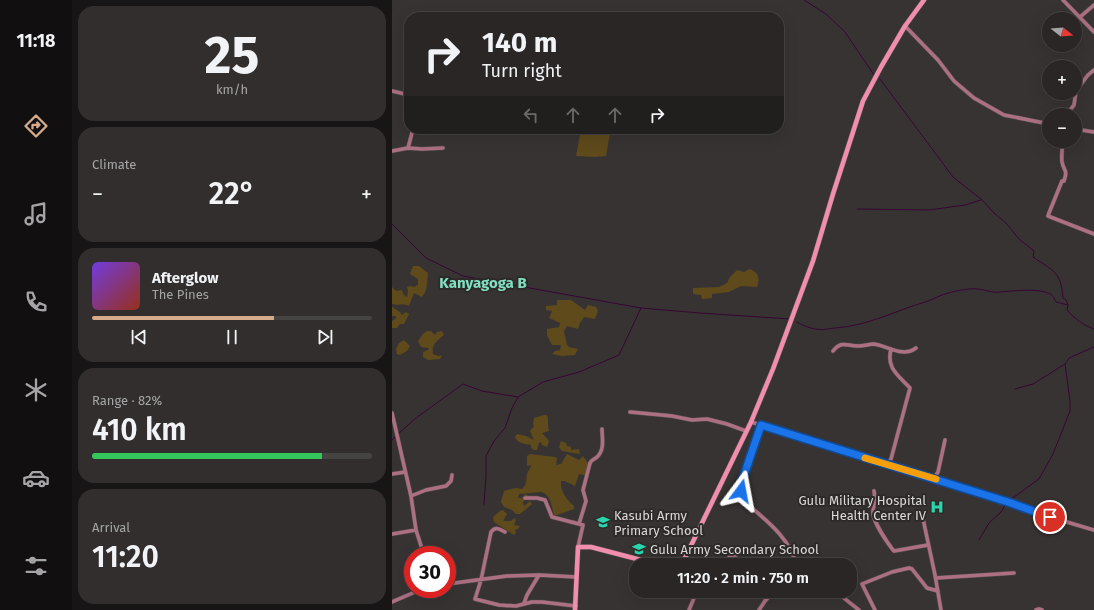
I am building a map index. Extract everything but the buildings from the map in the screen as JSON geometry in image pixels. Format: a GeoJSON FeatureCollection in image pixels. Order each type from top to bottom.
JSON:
{"type":"FeatureCollection","features":[{"type":"Feature","properties":{"kind":"street"},"geometry":{"type":"LineString","coordinates":[[685,558],[751,422],[773,369],[813,261],[832,194],[863,101],[877,72],[905,26],[924,0]]}},
{"type":"Feature","properties":{"kind":"street"},"geometry":{"type":"LineString","coordinates":[[1063,0],[1075,12]]}},
{"type":"Feature","properties":{"kind":"street"},"geometry":{"type":"LineString","coordinates":[[1082,15],[1094,5]]}},
{"type":"Feature","properties":{"kind":"street"},"geometry":{"type":"LineString","coordinates":[[1082,19],[1094,32]]}},
{"type":"Feature","properties":{"kind":"street"},"geometry":{"type":"LineString","coordinates":[[905,26],[938,60],[954,81],[974,98],[1004,115],[1042,123]]}},
{"type":"Feature","properties":{"kind":"street"},"geometry":{"type":"LineString","coordinates":[[1072,108],[1074,105],[1076,91],[1088,75],[1094,70]]}},
{"type":"Feature","properties":{"kind":"street"},"geometry":{"type":"LineString","coordinates":[[392,91],[404,94]]}},
{"type":"Feature","properties":{"kind":"street"},"geometry":{"type":"LineString","coordinates":[[1082,130],[1094,132]]}},
{"type":"Feature","properties":{"kind":"street"},"geometry":{"type":"LineString","coordinates":[[408,148],[412,134]]}},
{"type":"Feature","properties":{"kind":"street"},"geometry":{"type":"LineString","coordinates":[[392,151],[408,148],[443,148]]}},
{"type":"Feature","properties":{"kind":"street"},"geometry":{"type":"LineString","coordinates":[[1062,148],[1062,162],[1066,170],[1066,174],[1048,216],[1094,234]]}},
{"type":"Feature","properties":{"kind":"street"},"geometry":{"type":"LineString","coordinates":[[833,351],[838,345],[842,344],[860,346],[873,344],[903,353],[910,352],[916,348]]}},
{"type":"Feature","properties":{"kind":"street"},"geometry":{"type":"LineString","coordinates":[[887,464],[891,459],[910,388],[900,379],[891,365],[891,349]]}},
{"type":"Feature","properties":{"kind":"street"},"geometry":{"type":"LineString","coordinates":[[630,412],[672,416],[692,420],[707,419],[746,431]]}},
{"type":"Feature","properties":{"kind":"street"},"geometry":{"type":"LineString","coordinates":[[392,413],[402,452],[416,530],[421,546]]}},
{"type":"Feature","properties":{"kind":"street"},"geometry":{"type":"LineString","coordinates":[[751,422],[934,478],[1094,530]]}},
{"type":"Feature","properties":{"kind":"street"},"geometry":{"type":"LineString","coordinates":[[761,425],[741,484],[741,496],[744,501],[781,536],[794,558]]}},
{"type":"Feature","properties":{"kind":"street"},"geometry":{"type":"LineString","coordinates":[[579,524],[586,501],[583,490],[590,463],[593,459],[598,457],[602,450],[602,429]]}},
{"type":"Feature","properties":{"kind":"street"},"geometry":{"type":"LineString","coordinates":[[934,478],[938,472],[945,440]]}},
{"type":"Feature","properties":{"kind":"street"},"geometry":{"type":"LineString","coordinates":[[392,474],[405,472]]}},
{"type":"Feature","properties":{"kind":"street"},"geometry":{"type":"LineString","coordinates":[[411,496],[426,490],[446,486],[451,481],[452,475]]}},
{"type":"Feature","properties":{"kind":"street"},"geometry":{"type":"LineString","coordinates":[[874,491],[874,517],[884,538],[894,551],[928,545]]}},
{"type":"Feature","properties":{"kind":"street"},"geometry":{"type":"LineString","coordinates":[[504,532],[497,528],[491,532],[482,580],[475,599],[499,605],[516,606],[524,603],[542,602],[576,608],[578,548],[583,525],[552,517],[545,500],[538,498],[525,498]]}},
{"type":"Feature","properties":{"kind":"street"},"geometry":{"type":"LineString","coordinates":[[922,514],[936,578],[941,610]]}},
{"type":"Feature","properties":{"kind":"street"},"geometry":{"type":"LineString","coordinates":[[392,534],[416,530]]}},
{"type":"Feature","properties":{"kind":"street"},"geometry":{"type":"LineString","coordinates":[[578,548],[591,547],[633,558]]}},
{"type":"Feature","properties":{"kind":"street"},"geometry":{"type":"LineString","coordinates":[[728,558],[736,555]]}},
{"type":"Feature","properties":{"kind":"street"},"geometry":{"type":"LineString","coordinates":[[875,610],[862,584],[892,572],[909,568],[912,569],[928,588],[938,591]]}},
{"type":"Feature","properties":{"kind":"street"},"geometry":{"type":"LineString","coordinates":[[936,578],[1014,574]]}},
{"type":"Feature","properties":{"kind":"street"},"geometry":{"type":"LineString","coordinates":[[456,583],[507,576],[539,575],[576,577]]}},
{"type":"Feature","properties":{"kind":"street"},"geometry":{"type":"LineString","coordinates":[[524,603],[539,575]]}},
{"type":"Feature","properties":{"kind":"street"},"geometry":{"type":"LineString","coordinates":[[392,602],[404,597]]}},
{"type":"Feature","properties":{"kind":"street"},"geometry":{"type":"LineString","coordinates":[[690,610],[694,598]]}},
{"type":"Feature","properties":{"kind":"street"},"geometry":{"type":"LineString","coordinates":[[759,610],[767,598]]}},
{"type":"Feature","properties":{"kind":"street"},"geometry":{"type":"LineString","coordinates":[[844,598],[859,610]]}},
{"type":"Feature","properties":{"kind":"street"},"geometry":{"type":"LineString","coordinates":[[1036,610],[1042,610]]}},
{"type":"Feature","properties":{"kind":"shaded area"},"geometry":{"type":"Polygon","coordinates":[[[580,134],[610,134],[606,156],[576,156],[580,134]]]}},
{"type":"Feature","properties":{"kind":"shaded area"},"geometry":{"type":"Polygon","coordinates":[[[413,266],[419,266],[428,273],[427,285],[424,294],[422,297],[414,293],[409,306],[392,304],[392,287],[396,291],[402,290],[404,295],[407,297],[407,287],[414,287],[418,285],[418,279],[410,274],[413,266]]]}},
{"type":"Feature","properties":{"kind":"shaded area"},"geometry":{"type":"Polygon","coordinates":[[[749,269],[755,272],[758,276],[757,287],[741,286],[729,292],[712,294],[712,298],[702,299],[701,295],[693,294],[693,288],[719,287],[727,283],[730,277],[737,270],[744,272],[749,269]]]}},
{"type":"Feature","properties":{"kind":"shaded area"},"geometry":{"type":"Polygon","coordinates":[[[557,300],[571,300],[585,310],[588,305],[596,307],[598,311],[595,319],[584,317],[578,329],[567,326],[564,331],[567,345],[578,349],[575,355],[562,356],[552,354],[555,351],[560,350],[561,345],[552,345],[547,335],[547,329],[559,327],[560,323],[549,318],[552,311],[546,310],[546,306],[557,305],[557,300]]]}},
{"type":"Feature","properties":{"kind":"shaded area"},"geometry":{"type":"Polygon","coordinates":[[[392,307],[402,315],[406,312],[409,314],[404,324],[400,324],[397,328],[392,328],[392,321],[396,318],[396,316],[392,316],[392,307]]]}},
{"type":"Feature","properties":{"kind":"shaded area"},"geometry":{"type":"Polygon","coordinates":[[[427,331],[431,331],[435,335],[437,332],[442,331],[444,335],[435,343],[433,348],[433,354],[438,356],[442,355],[440,359],[428,360],[423,357],[423,352],[429,348],[421,347],[418,341],[427,331]]]}},
{"type":"Feature","properties":{"kind":"shaded area"},"geometry":{"type":"Polygon","coordinates":[[[404,340],[410,346],[407,351],[400,355],[397,354],[396,349],[399,343],[404,340]]]}},
{"type":"Feature","properties":{"kind":"shaded area"},"geometry":{"type":"Polygon","coordinates":[[[547,415],[548,417],[549,431],[542,433],[549,441],[547,447],[542,445],[541,442],[539,443],[537,450],[534,450],[531,448],[531,445],[522,443],[516,439],[515,437],[517,434],[534,440],[530,431],[534,426],[534,418],[547,415]]]}},
{"type":"Feature","properties":{"kind":"shaded area"},"geometry":{"type":"Polygon","coordinates":[[[561,441],[566,443],[567,446],[571,447],[571,450],[579,449],[580,454],[562,451],[559,447],[561,441]]]}},
{"type":"Feature","properties":{"kind":"shaded area"},"geometry":{"type":"Polygon","coordinates":[[[530,454],[555,457],[557,458],[556,465],[561,464],[567,454],[579,460],[583,456],[590,466],[588,476],[579,474],[575,486],[565,481],[561,481],[563,492],[574,506],[574,509],[554,516],[549,499],[542,492],[519,494],[518,498],[522,498],[525,494],[529,496],[523,502],[524,506],[530,501],[532,504],[520,514],[516,514],[512,510],[504,507],[501,502],[504,491],[515,488],[522,489],[525,486],[527,474],[531,466],[527,466],[527,456],[530,454]]]}},
{"type":"Feature","properties":{"kind":"shaded area"},"geometry":{"type":"Polygon","coordinates":[[[503,510],[507,514],[503,521],[511,521],[514,518],[516,520],[514,525],[520,526],[515,530],[516,533],[514,535],[494,522],[493,517],[503,510]]]}},
{"type":"Feature","properties":{"kind":"waterway"},"geometry":{"type":"LineString","coordinates":[[804,0],[826,14],[845,32],[874,75]]}},
{"type":"Feature","properties":{"kind":"waterway"},"geometry":{"type":"LineString","coordinates":[[880,79],[953,177],[982,200],[1006,223],[1019,239],[1034,251],[1033,257],[1055,273],[1060,282],[1063,298],[1066,300],[1068,305],[1067,310],[1086,326],[1094,329]]}},
{"type":"Feature","properties":{"kind":"waterway"},"geometry":{"type":"LineString","coordinates":[[857,209],[929,210],[965,205],[981,200]]}},
{"type":"Feature","properties":{"kind":"waterway"},"geometry":{"type":"LineString","coordinates":[[392,224],[426,258],[463,276],[641,308],[790,319]]}},
{"type":"Feature","properties":{"kind":"waterway"},"geometry":{"type":"LineString","coordinates":[[797,322],[807,327],[823,330],[847,327],[881,318],[945,294],[970,289],[992,292],[1024,290],[1043,291],[1051,294],[1056,302],[1068,305]]}},
{"type":"Feature","properties":{"kind":"waterway"},"geometry":{"type":"LineString","coordinates":[[484,505],[486,456],[494,441],[505,428],[512,408],[518,397],[543,382],[579,372],[619,355],[641,308]]}},
{"type":"Feature","properties":{"kind":"waterway"},"geometry":{"type":"LineString","coordinates":[[1010,500],[1039,479],[1053,454],[1070,411],[1065,364],[1069,358],[1094,347]]}},
{"type":"Feature","properties":{"kind":"waterway"},"geometry":{"type":"LineString","coordinates":[[1015,389],[1033,384],[1065,364]]}},
{"type":"Feature","properties":{"kind":"waterway"},"geometry":{"type":"LineString","coordinates":[[398,434],[416,418],[463,384],[482,391],[518,397]]}},
{"type":"Feature","properties":{"kind":"waterway"},"geometry":{"type":"LineString","coordinates":[[392,440],[396,436]]}},
{"type":"Feature","properties":{"kind":"waterway"},"geometry":{"type":"LineString","coordinates":[[979,540],[989,523],[1001,512],[1007,502]]}},
{"type":"Feature","properties":{"kind":"slow traffic"},"geometry":{"type":"LineString","coordinates":[[865,458],[936,479]]}},
{"type":"Feature","properties":{"kind":"place","name":"Gulu Military Hospital Health Center IV"},"geometry":{"type":"Point","coordinates":[937,507]}},
{"type":"Feature","properties":{"kind":"place","name":"Kasubi Army Primary School"},"geometry":{"type":"Point","coordinates":[603,522]}},
{"type":"Feature","properties":{"kind":"place","name":"Gulu Army Secondary School"},"geometry":{"type":"Point","coordinates":[639,549]}},
{"type":"Feature","properties":{"kind":"district","name":"Kanyagoga B"},"geometry":{"type":"Point","coordinates":[483,283]}},
{"type":"Feature","properties":{"kind":"route"},"geometry":{"type":"LineString","coordinates":[[741,491],[741,484],[761,425],[934,478],[1050,517]]}}]}
